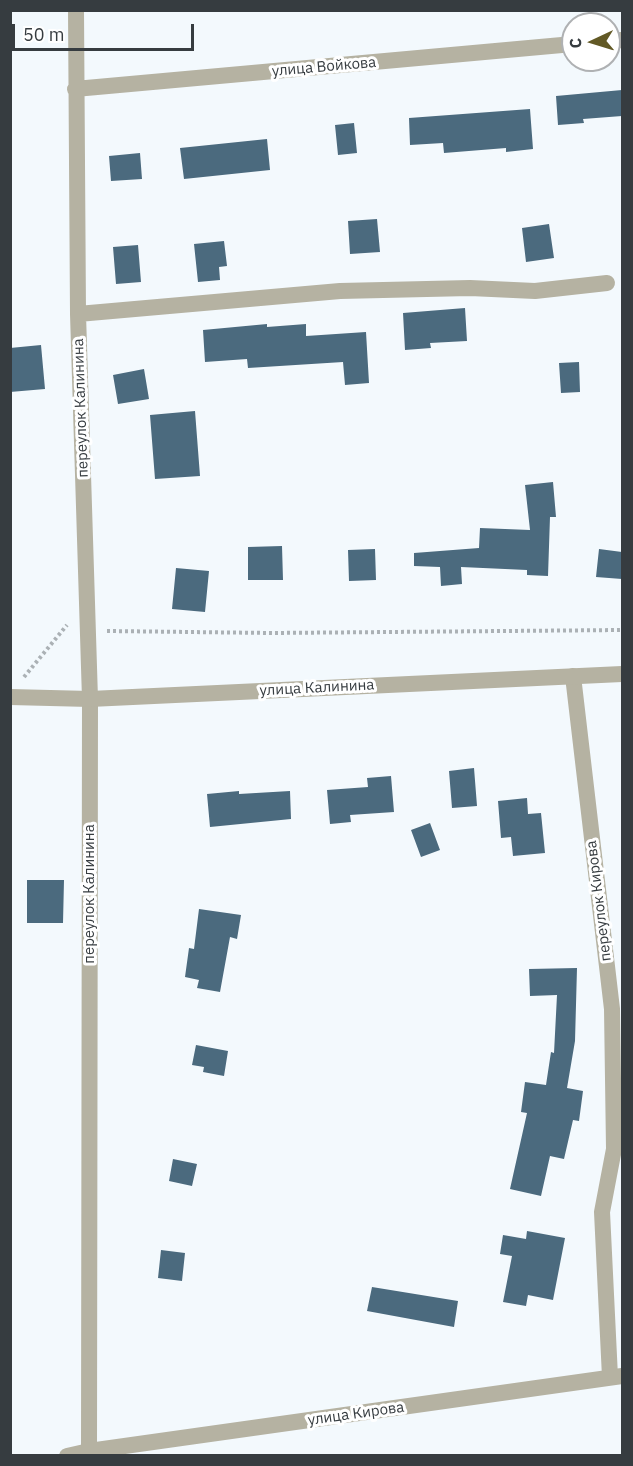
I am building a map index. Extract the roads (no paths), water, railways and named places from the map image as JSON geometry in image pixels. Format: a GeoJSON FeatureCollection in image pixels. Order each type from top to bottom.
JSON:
{"type":"FeatureCollection","features":[{"type":"Feature","properties":{"kind":"street","name":"переулок Калинина"},"geometry":{"type":"LineString","coordinates":[[76,10],[78,314],[90,699],[89,1451]]}},
{"type":"Feature","properties":{"kind":"street","name":"улица Войкова"},"geometry":{"type":"LineString","coordinates":[[75,89],[561,45]]}},
{"type":"Feature","properties":{"kind":"street"},"geometry":{"type":"LineString","coordinates":[[78,314],[340,291],[470,288],[535,291],[607,283]]}},
{"type":"Feature","properties":{"kind":"street","name":"улица Калинина"},"geometry":{"type":"LineString","coordinates":[[10,697],[90,699],[622,674]]}},
{"type":"Feature","properties":{"kind":"street","name":"переулок Кирова"},"geometry":{"type":"LineString","coordinates":[[573,676],[612,1009],[614,1149],[602,1212],[616,1376]]}},
{"type":"Feature","properties":{"kind":"street","name":"улица Кирова"},"geometry":{"type":"LineString","coordinates":[[89,1451],[616,1376]]}},
{"type":"Feature","properties":{"kind":"street"},"geometry":{"type":"LineString","coordinates":[[67,1455],[89,1451]]}}]}
